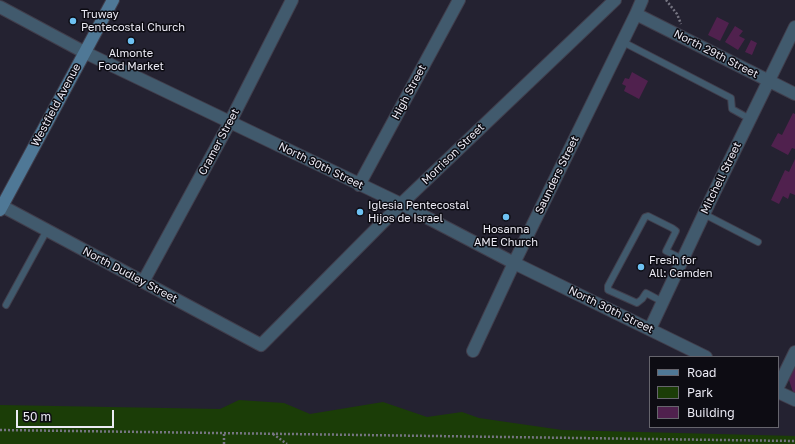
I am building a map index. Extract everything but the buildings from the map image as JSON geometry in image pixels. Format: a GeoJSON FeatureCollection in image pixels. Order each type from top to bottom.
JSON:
{"type":"FeatureCollection","features":[{"type":"Feature","properties":{"kind":"street","name":"Westfield Avenue"},"geometry":{"type":"LineString","coordinates":[[1,207],[113,0]]}},
{"type":"Feature","properties":{"kind":"street","name":"Cramer Street"},"geometry":{"type":"LineString","coordinates":[[143,282],[230,122],[292,0]]}},
{"type":"Feature","properties":{"kind":"street","name":"High Street"},"geometry":{"type":"LineString","coordinates":[[359,185],[459,0]]}},
{"type":"Feature","properties":{"kind":"street","name":"Morrison Street"},"geometry":{"type":"LineString","coordinates":[[261,345],[401,204],[615,0]]}},
{"type":"Feature","properties":{"kind":"street","name":"Saunders Street"},"geometry":{"type":"LineString","coordinates":[[473,351],[514,262],[642,0]]}},
{"type":"Feature","properties":{"kind":"street","name":"North 30th Street"},"geometry":{"type":"LineString","coordinates":[[0,7],[84,52],[401,204],[704,356]]}},
{"type":"Feature","properties":{"kind":"street","name":"North 29th Street"},"geometry":{"type":"LineString","coordinates":[[636,14],[795,94]]}},
{"type":"Feature","properties":{"kind":"street","name":"Mitchell Street"},"geometry":{"type":"LineString","coordinates":[[650,329],[795,27]]}},
{"type":"Feature","properties":{"kind":"street","name":"North Dudley Street"},"geometry":{"type":"LineString","coordinates":[[1,207],[47,230],[261,345]]}},
{"type":"Feature","properties":{"kind":"street"},"geometry":{"type":"LineString","coordinates":[[779,385],[795,352]]}},
{"type":"Feature","properties":{"kind":"street"},"geometry":{"type":"LineString","coordinates":[[779,392],[795,400]]}},
{"type":"Feature","properties":{"kind":"lane"},"geometry":{"type":"LineString","coordinates":[[622,42],[731,98],[732,108],[750,119]]}},
{"type":"Feature","properties":{"kind":"lane"},"geometry":{"type":"LineString","coordinates":[[704,214],[758,242]]}},
{"type":"Feature","properties":{"kind":"lane"},"geometry":{"type":"LineString","coordinates":[[663,302],[646,292],[642,299],[637,303],[608,290],[608,286],[645,217],[648,216],[676,231],[666,251],[683,259]]}},
{"type":"Feature","properties":{"kind":"lane"},"geometry":{"type":"LineString","coordinates":[[6,305],[47,230]]}},
{"type":"Feature","properties":{"kind":"path"},"geometry":{"type":"LineString","coordinates":[[666,0],[676,14],[683,28]]}},
{"type":"Feature","properties":{"kind":"path"},"geometry":{"type":"LineString","coordinates":[[0,430],[795,441]]}},
{"type":"Feature","properties":{"kind":"path"},"geometry":{"type":"LineString","coordinates":[[224,433],[224,444]]}},
{"type":"Feature","properties":{"kind":"path"},"geometry":{"type":"LineString","coordinates":[[273,434],[287,444]]}},
{"type":"Feature","properties":{"kind":"green space"},"geometry":{"type":"Polygon","coordinates":[[[239,400],[284,403],[310,414],[383,402],[427,417],[462,412],[479,418],[562,430],[795,436],[795,444],[0,444],[0,405],[220,409],[239,400]]]}},
{"type":"Feature","properties":{"kind":"place","name":"Truway Pentecostal Church"},"geometry":{"type":"Point","coordinates":[73,21]}},
{"type":"Feature","properties":{"kind":"place","name":"Almonte Food Market"},"geometry":{"type":"Point","coordinates":[131,41]}},
{"type":"Feature","properties":{"kind":"place","name":"Iglesia Pentecostal Hijos de Israel"},"geometry":{"type":"Point","coordinates":[360,212]}},
{"type":"Feature","properties":{"kind":"place","name":"Hosanna AME Church"},"geometry":{"type":"Point","coordinates":[506,217]}},
{"type":"Feature","properties":{"kind":"place","name":"Fresh for All: Camden"},"geometry":{"type":"Point","coordinates":[641,267]}}]}
